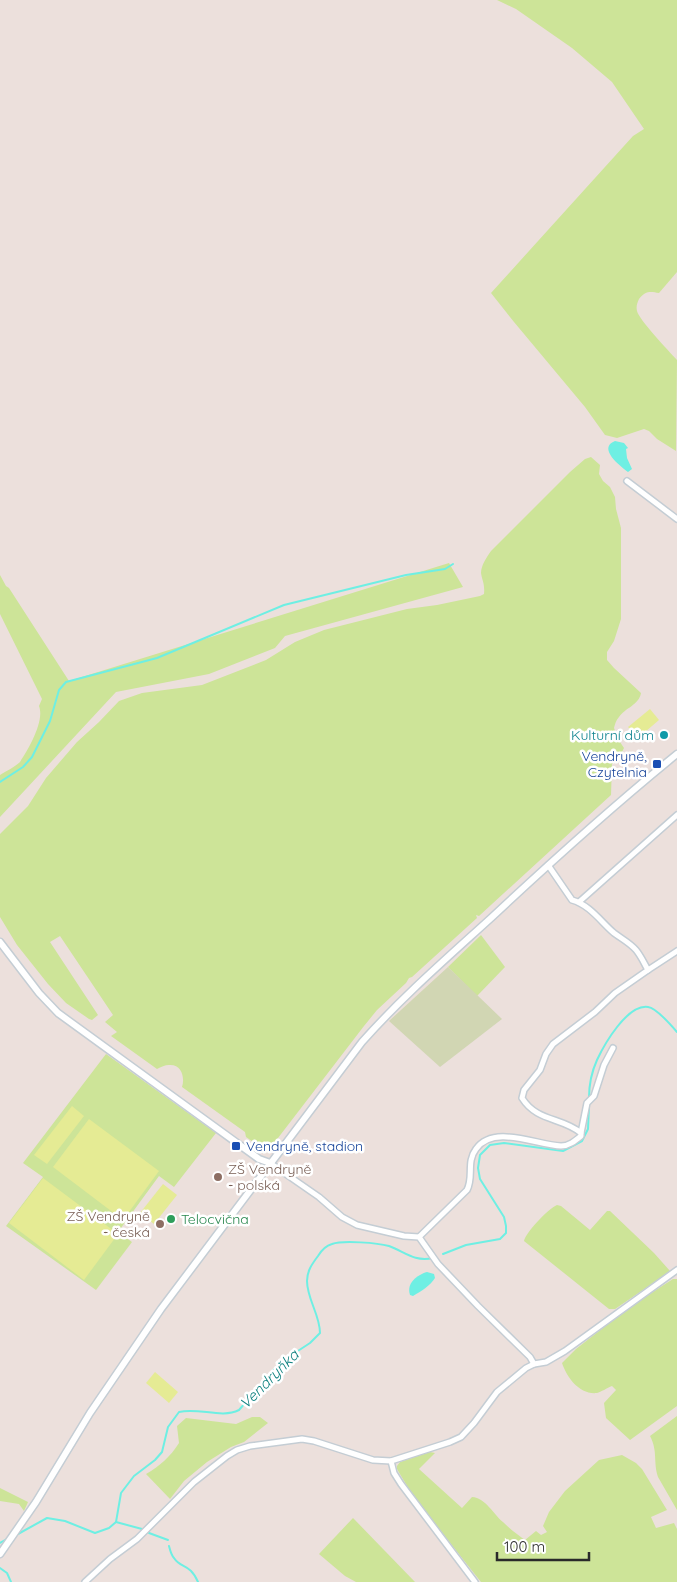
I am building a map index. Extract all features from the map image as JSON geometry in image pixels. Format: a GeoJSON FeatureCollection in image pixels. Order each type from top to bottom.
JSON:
{"type":"FeatureCollection","features":[{"type":"Feature","properties":{"kind":"street"},"geometry":{"type":"LineString","coordinates":[[627,481],[677,519]]}},
{"type":"Feature","properties":{"kind":"street"},"geometry":{"type":"LineString","coordinates":[[0,1554],[36,1502],[90,1413],[160,1308],[362,1042],[388,1013],[548,865],[592,825],[677,754]]}},
{"type":"Feature","properties":{"kind":"street"},"geometry":{"type":"LineString","coordinates":[[579,902],[677,815]]}},
{"type":"Feature","properties":{"kind":"street"},"geometry":{"type":"LineString","coordinates":[[548,865],[572,900],[579,902],[599,917],[615,934],[629,943],[637,951],[648,970]]}},
{"type":"Feature","properties":{"kind":"street"},"geometry":{"type":"LineString","coordinates":[[0,942],[39,993],[58,1013],[259,1159],[270,1163],[319,1197],[342,1217],[357,1225],[404,1236],[419,1237],[467,1190],[470,1183],[470,1160],[475,1150],[485,1141],[503,1137],[561,1146],[574,1142],[582,1136],[587,1103],[594,1096],[604,1065],[613,1048]]}},
{"type":"Feature","properties":{"kind":"street"},"geometry":{"type":"LineString","coordinates":[[582,1133],[576,1128],[540,1115],[522,1098],[524,1090],[540,1070],[546,1054],[553,1044],[595,1012],[615,993],[677,952]]}},
{"type":"Feature","properties":{"kind":"street"},"geometry":{"type":"LineString","coordinates":[[419,1237],[438,1264],[530,1357],[534,1364]]}},
{"type":"Feature","properties":{"kind":"street"},"geometry":{"type":"LineString","coordinates":[[85,1582],[110,1559],[137,1539],[194,1482],[237,1450],[250,1446],[302,1439],[373,1460],[391,1461],[461,1437],[498,1392],[526,1368],[534,1364],[546,1362],[565,1351],[677,1270]]}},
{"type":"Feature","properties":{"kind":"street"},"geometry":{"type":"LineString","coordinates":[[391,1461],[394,1473],[401,1484],[475,1582]]}},
{"type":"Feature","properties":{"kind":"green space"},"geometry":{"type":"Polygon","coordinates":[[[497,0],[677,0],[677,272],[659,293],[650,292],[643,294],[637,304],[637,311],[643,321],[677,360],[676,451],[644,429],[617,438],[605,435],[585,407],[491,293],[633,136],[644,129],[612,82],[572,48],[516,9],[497,0]]]}},
{"type":"Feature","properties":{"kind":"green space"},"geometry":{"type":"Polygon","coordinates":[[[591,457],[600,465],[599,474],[610,487],[615,497],[621,528],[621,619],[614,641],[607,652],[607,660],[641,693],[638,701],[617,719],[614,728],[624,748],[619,758],[612,764],[611,795],[479,916],[476,915],[477,918],[409,978],[377,1010],[268,1151],[266,1151],[246,1137],[245,1132],[182,1087],[183,1076],[180,1069],[173,1065],[168,1065],[157,1069],[111,1036],[117,1032],[105,1022],[113,1015],[60,936],[50,942],[98,1015],[92,1020],[89,1019],[66,1003],[48,984],[17,945],[0,917],[0,834],[28,806],[46,778],[77,742],[119,701],[142,693],[202,685],[266,660],[295,642],[324,630],[407,609],[437,605],[484,594],[481,570],[484,561],[491,551],[570,472],[585,459],[591,457]]]}},
{"type":"Feature","properties":{"kind":"green space"},"geometry":{"type":"Polygon","coordinates":[[[449,563],[463,587],[285,636],[275,648],[209,674],[116,692],[0,817],[0,775],[20,762],[27,750],[38,727],[40,719],[39,706],[42,699],[0,614],[0,575],[69,681],[449,563]]]}},
{"type":"Feature","properties":{"kind":"green space"},"geometry":{"type":"Polygon","coordinates":[[[650,709],[659,720],[638,738],[628,727],[650,709]]]}},
{"type":"Feature","properties":{"kind":"green space"},"geometry":{"type":"Polygon","coordinates":[[[481,935],[505,967],[477,996],[448,967],[481,935]]]}},
{"type":"Feature","properties":{"kind":"green space"},"geometry":{"type":"Polygon","coordinates":[[[448,967],[502,1019],[440,1067],[389,1021],[448,967]]]}},
{"type":"Feature","properties":{"kind":"green space"},"geometry":{"type":"Polygon","coordinates":[[[106,1054],[216,1133],[174,1187],[159,1176],[118,1232],[132,1242],[96,1290],[6,1226],[43,1177],[23,1163],[106,1054]]]}},
{"type":"Feature","properties":{"kind":"green space"},"geometry":{"type":"Polygon","coordinates":[[[72,1106],[84,1116],[47,1164],[34,1155],[72,1106]]]}},
{"type":"Feature","properties":{"kind":"green space"},"geometry":{"type":"Polygon","coordinates":[[[89,1119],[159,1171],[123,1220],[53,1167],[89,1119]]]}},
{"type":"Feature","properties":{"kind":"green space"},"geometry":{"type":"Polygon","coordinates":[[[43,1178],[118,1234],[84,1280],[9,1223],[43,1178]]]}},
{"type":"Feature","properties":{"kind":"green space"},"geometry":{"type":"Polygon","coordinates":[[[163,1184],[177,1195],[154,1224],[140,1213],[163,1184]]]}},
{"type":"Feature","properties":{"kind":"green space"},"geometry":{"type":"Polygon","coordinates":[[[557,1205],[561,1206],[590,1230],[607,1211],[610,1211],[670,1271],[615,1309],[609,1309],[524,1241],[538,1221],[557,1205]]]}},
{"type":"Feature","properties":{"kind":"green space"},"geometry":{"type":"Polygon","coordinates":[[[673,1279],[677,1279],[677,1406],[630,1440],[606,1418],[604,1403],[616,1390],[612,1386],[597,1393],[585,1391],[571,1380],[562,1363],[576,1349],[631,1306],[673,1279]]]}},
{"type":"Feature","properties":{"kind":"green space"},"geometry":{"type":"Polygon","coordinates":[[[155,1372],[178,1392],[169,1403],[146,1383],[155,1372]]]}},
{"type":"Feature","properties":{"kind":"green space"},"geometry":{"type":"Polygon","coordinates":[[[677,1416],[677,1510],[658,1477],[654,1447],[650,1436],[677,1416]]]}},
{"type":"Feature","properties":{"kind":"green space"},"geometry":{"type":"Polygon","coordinates":[[[252,1417],[260,1417],[268,1423],[244,1442],[231,1447],[207,1462],[184,1481],[170,1499],[146,1474],[156,1468],[176,1448],[179,1443],[177,1426],[186,1418],[236,1424],[252,1417]]]}},
{"type":"Feature","properties":{"kind":"green space"},"geometry":{"type":"Polygon","coordinates":[[[430,1452],[435,1453],[419,1469],[462,1508],[472,1497],[481,1500],[499,1519],[525,1540],[536,1531],[541,1535],[547,1532],[543,1526],[549,1512],[565,1491],[599,1460],[622,1455],[642,1469],[667,1510],[651,1517],[656,1528],[674,1523],[677,1529],[677,1582],[481,1582],[413,1496],[397,1469],[400,1462],[430,1452]]]}},
{"type":"Feature","properties":{"kind":"green space"},"geometry":{"type":"Polygon","coordinates":[[[0,1488],[28,1502],[24,1511],[19,1504],[0,1501],[0,1488]]]}},
{"type":"Feature","properties":{"kind":"green space"},"geometry":{"type":"Polygon","coordinates":[[[353,1518],[415,1582],[356,1582],[345,1576],[319,1554],[353,1518]]]}},
{"type":"Feature","properties":{"kind":"water"},"geometry":{"type":"Polygon","coordinates":[[[615,441],[624,443],[628,448],[626,449],[627,458],[632,469],[628,472],[609,452],[610,444],[615,441]]]}},
{"type":"Feature","properties":{"kind":"water"},"geometry":{"type":"Polygon","coordinates":[[[427,1272],[434,1274],[435,1278],[433,1281],[413,1296],[410,1295],[409,1291],[413,1280],[427,1272]]]}},
{"type":"Feature","properties":{"kind":"waterway"},"geometry":{"type":"LineString","coordinates":[[0,782],[23,767],[32,757],[50,721],[59,690],[66,682],[157,658],[284,605],[406,575],[445,569],[453,564]]}},
{"type":"Feature","properties":{"kind":"waterway","name":"Vendryňka"},"geometry":{"type":"LineString","coordinates":[[589,1098],[595,1064],[600,1053],[624,1018],[640,1008],[648,1007],[655,1010],[677,1032]]}},
{"type":"Feature","properties":{"kind":"waterway","name":"Vendryňka"},"geometry":{"type":"LineString","coordinates":[[443,1254],[466,1245],[500,1239],[506,1233],[504,1217],[480,1179],[478,1168],[480,1155],[490,1145],[504,1143],[563,1151],[582,1141],[588,1129],[589,1106]]}},
{"type":"Feature","properties":{"kind":"waterway","name":"Vendryňka"},"geometry":{"type":"LineString","coordinates":[[18,1534],[47,1518],[65,1521],[95,1533],[109,1528],[116,1522],[121,1493],[134,1476],[155,1460],[162,1452],[168,1427],[179,1412],[225,1413],[239,1410],[281,1362],[310,1343],[320,1333],[318,1320],[309,1294],[307,1277],[312,1265],[327,1246],[344,1242],[360,1242],[389,1246],[415,1258],[433,1258]]}},
{"type":"Feature","properties":{"kind":"waterway"},"geometry":{"type":"LineString","coordinates":[[116,1522],[142,1529]]}},
{"type":"Feature","properties":{"kind":"waterway"},"geometry":{"type":"LineString","coordinates":[[149,1533],[168,1540]]}},
{"type":"Feature","properties":{"kind":"waterway","name":"Vendryňka"},"geometry":{"type":"LineString","coordinates":[[0,1543],[7,1539]]}},
{"type":"Feature","properties":{"kind":"waterway"},"geometry":{"type":"LineString","coordinates":[[169,1546],[173,1557],[189,1569],[198,1582]]}},
{"type":"Feature","properties":{"kind":"waterway"},"geometry":{"type":"LineString","coordinates":[[0,1568],[7,1573],[11,1582]]}},
{"type":"Feature","properties":{"kind":"place","name":"Kulturní dům"},"geometry":{"type":"Point","coordinates":[664,735]}},
{"type":"Feature","properties":{"kind":"place","name":"Vendryně, Czytelnia"},"geometry":{"type":"Point","coordinates":[657,764]}},
{"type":"Feature","properties":{"kind":"place","name":"Vendryně, stadion"},"geometry":{"type":"Point","coordinates":[236,1146]}},
{"type":"Feature","properties":{"kind":"place","name":"ZŠ Vendryně - polská"},"geometry":{"type":"Point","coordinates":[218,1177]}},
{"type":"Feature","properties":{"kind":"place","name":"Telocvična"},"geometry":{"type":"Point","coordinates":[171,1219]}},
{"type":"Feature","properties":{"kind":"place","name":"ZŠ Vendryně - česká"},"geometry":{"type":"Point","coordinates":[160,1224]}}]}
